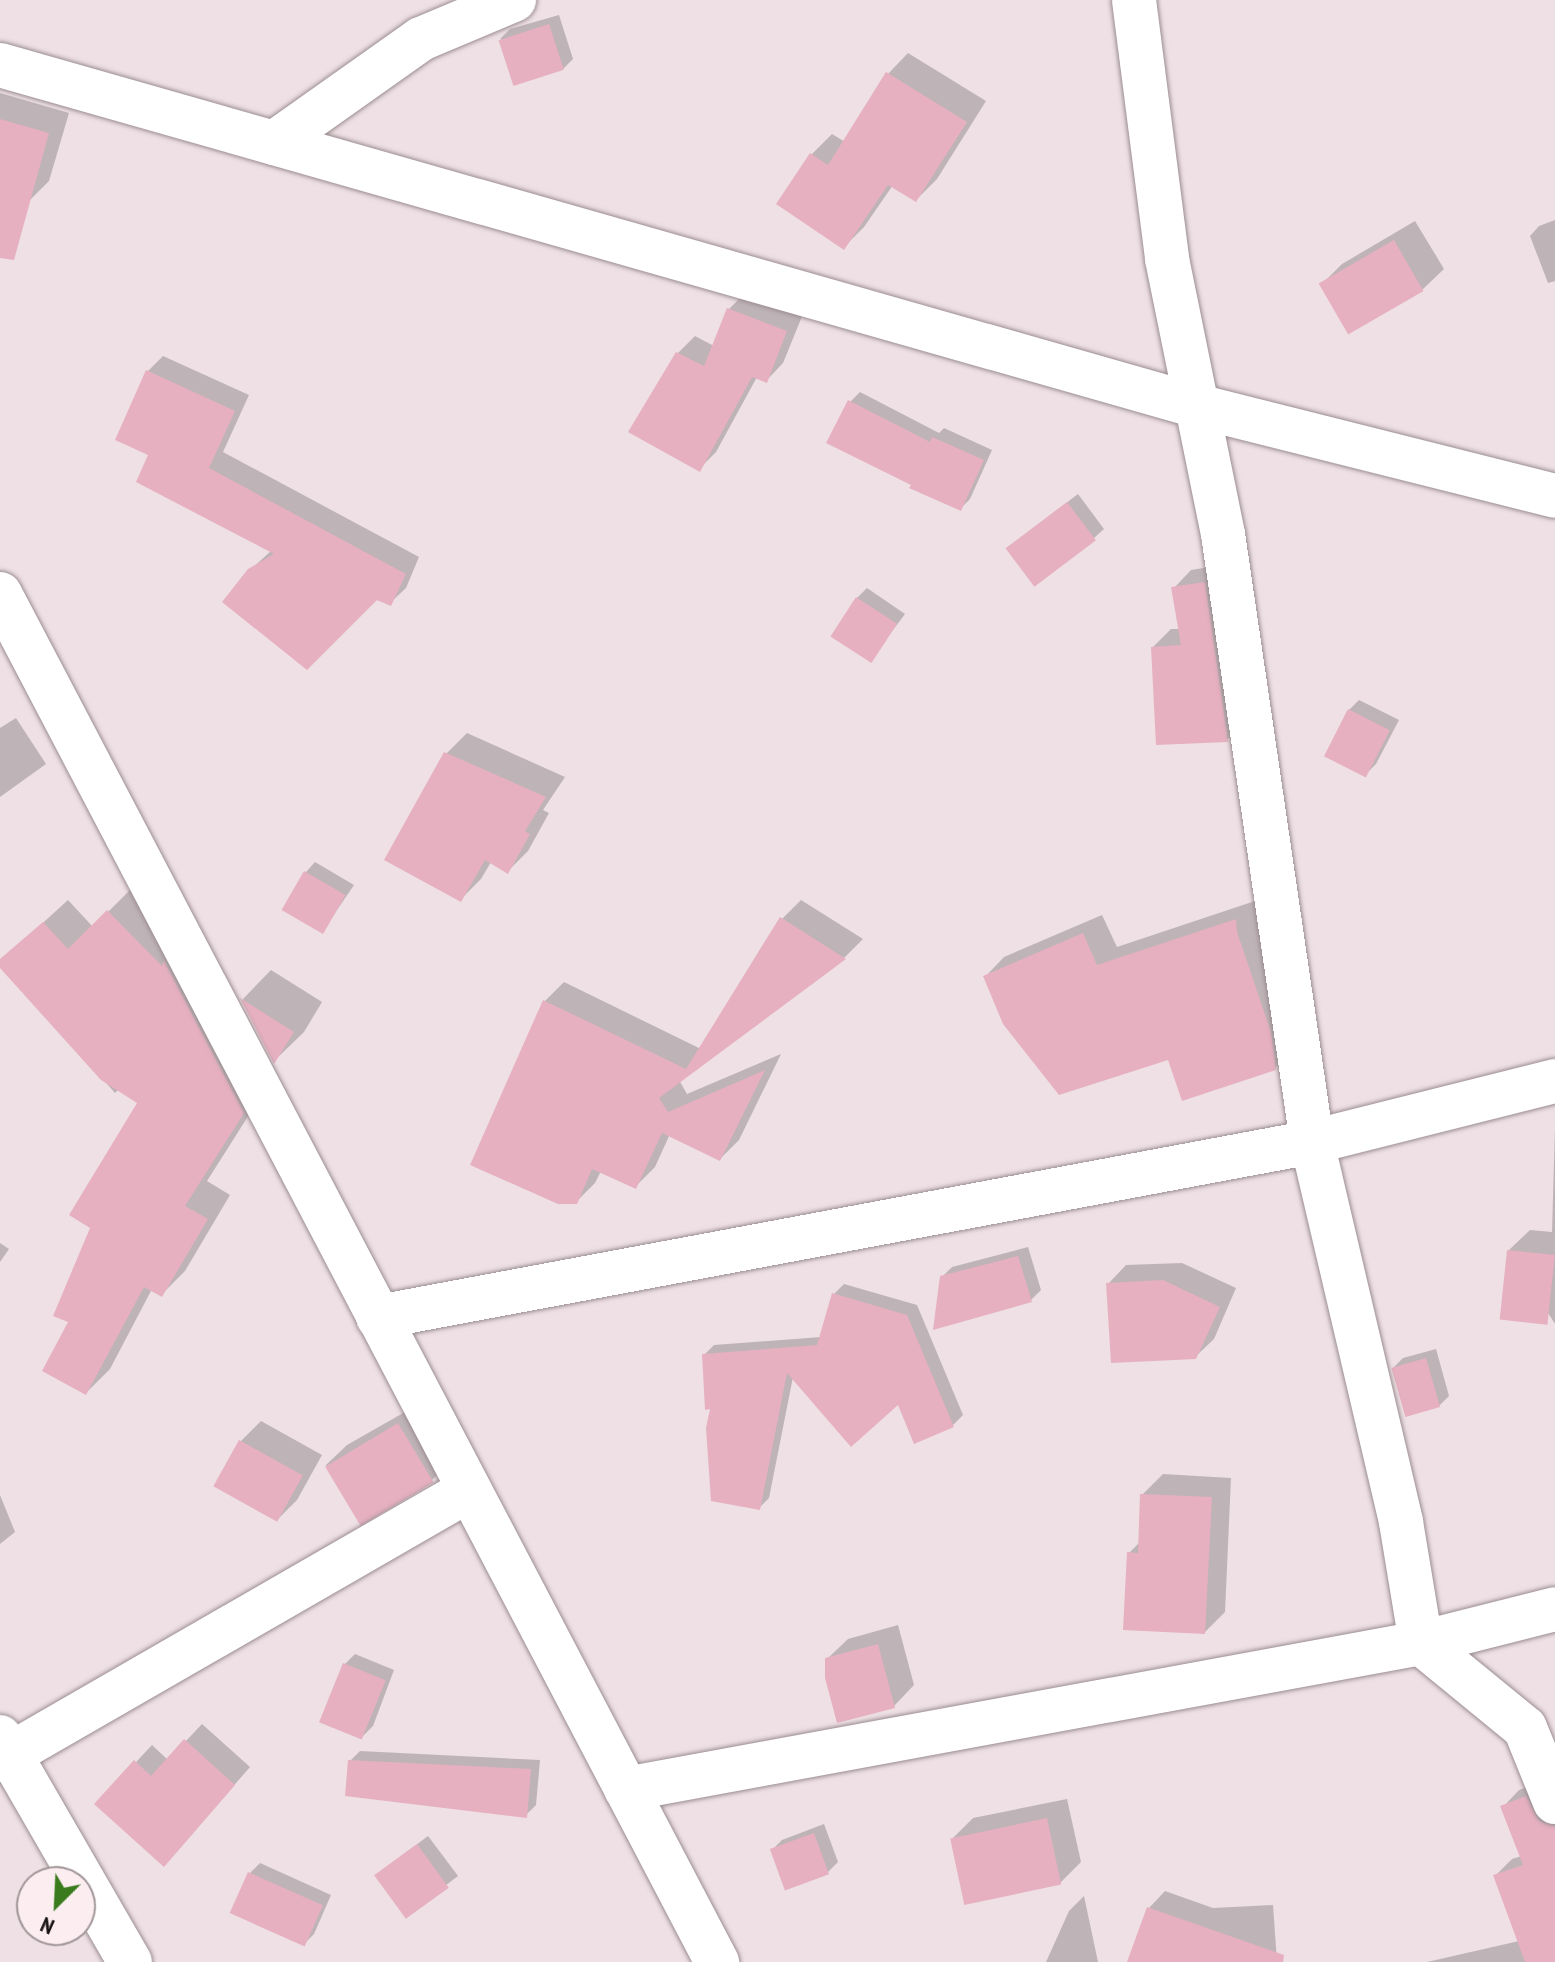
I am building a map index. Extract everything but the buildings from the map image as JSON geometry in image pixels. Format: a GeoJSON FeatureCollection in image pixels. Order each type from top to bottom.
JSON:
{"type":"FeatureCollection","features":[{"type":"Feature","properties":{"kind":"street"},"geometry":{"type":"LineString","coordinates":[[274,143],[421,39],[514,0]]}},
{"type":"Feature","properties":{"kind":"street"},"geometry":{"type":"LineString","coordinates":[[1134,0],[1167,259],[1223,534],[1312,1142],[1401,1522],[1421,1643],[1525,1728],[1555,1802]]}},
{"type":"Feature","properties":{"kind":"street"},"geometry":{"type":"LineString","coordinates":[[0,65],[1197,406],[1555,496]]}},
{"type":"Feature","properties":{"kind":"street"},"geometry":{"type":"LineString","coordinates":[[0,594],[717,1962]]}},
{"type":"Feature","properties":{"kind":"street"},"geometry":{"type":"LineString","coordinates":[[378,1317],[1312,1142],[1555,1081]]}},
{"type":"Feature","properties":{"kind":"street"},"geometry":{"type":"LineString","coordinates":[[130,1962],[3,1751],[469,1490]]}},
{"type":"Feature","properties":{"kind":"street"},"geometry":{"type":"LineString","coordinates":[[626,1789],[1421,1643],[1555,1609]]}}]}
